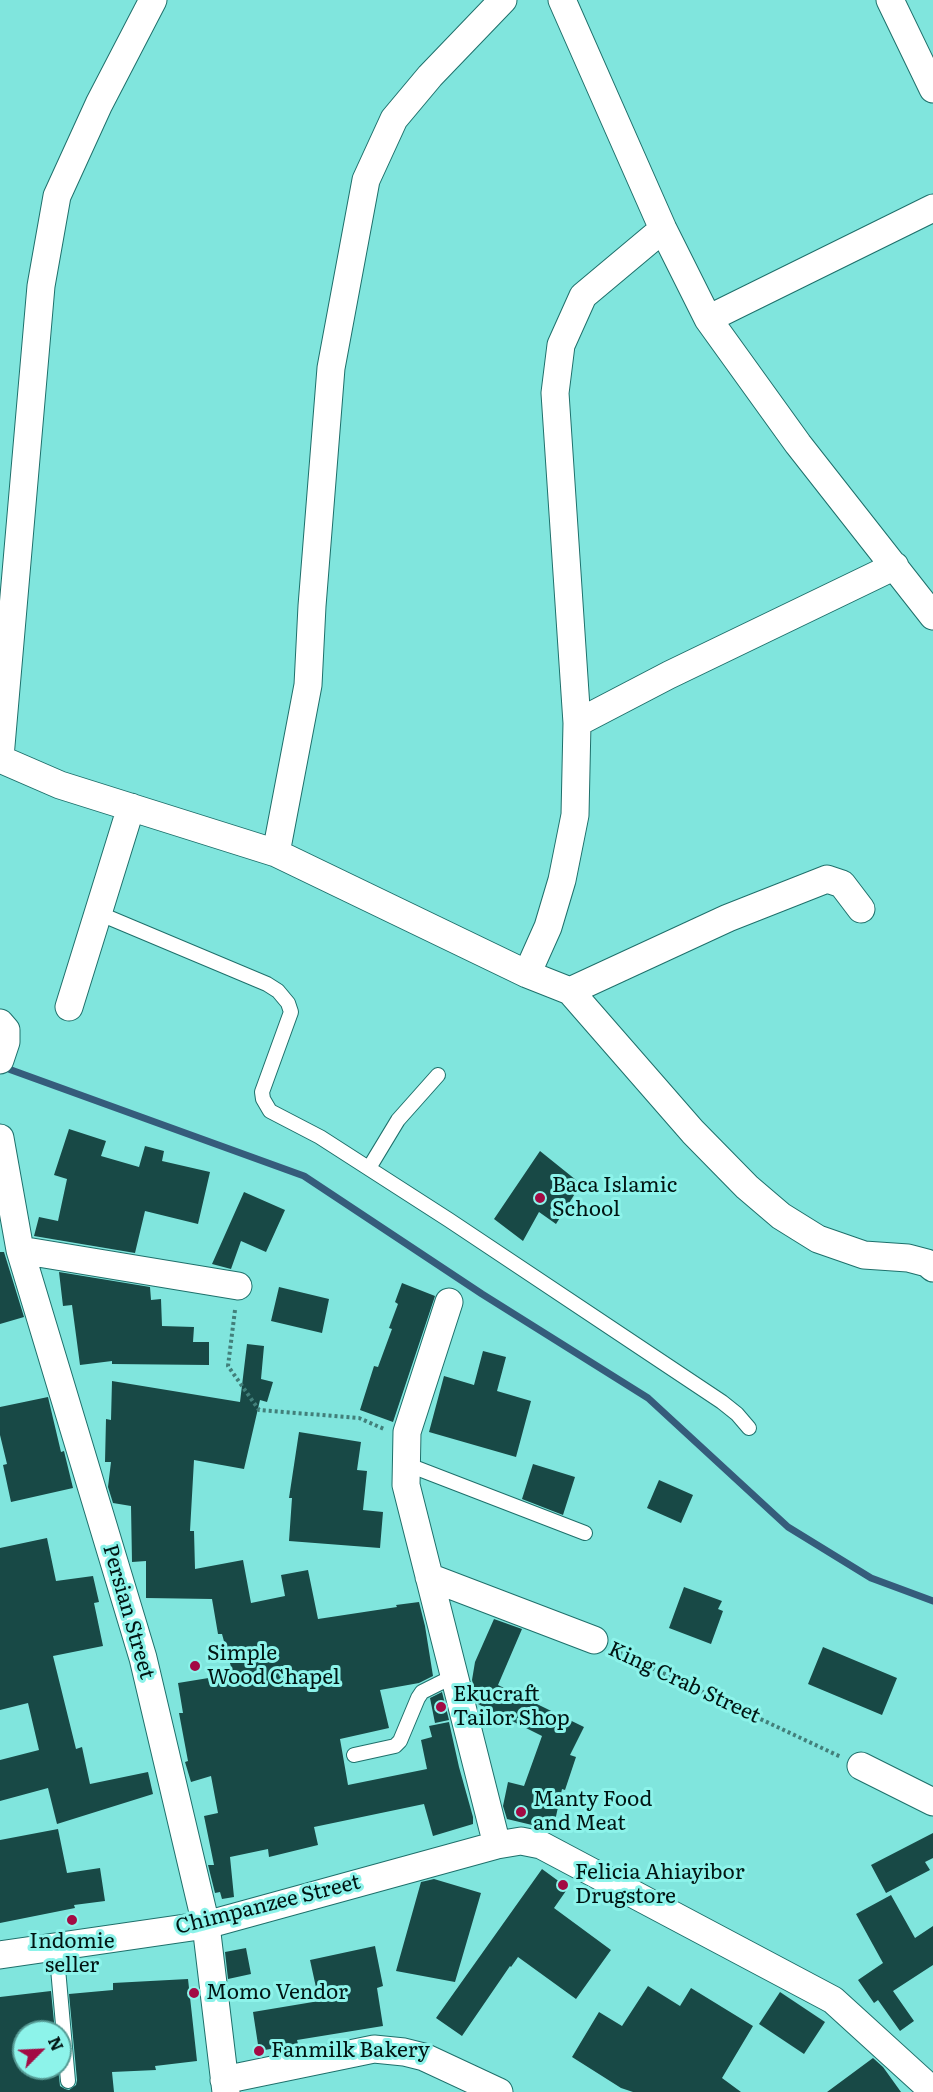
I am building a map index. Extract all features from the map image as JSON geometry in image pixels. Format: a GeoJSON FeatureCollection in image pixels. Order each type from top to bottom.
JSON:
{"type":"FeatureCollection","features":[{"type":"Feature","properties":{"kind":"street"},"geometry":{"type":"LineString","coordinates":[[153,0],[99,104],[57,196],[41,286],[0,758],[60,785],[276,853],[527,974],[570,991],[693,1132],[747,1187],[780,1216],[818,1239],[864,1255],[908,1258],[927,1263],[933,1268]]}},
{"type":"Feature","properties":{"kind":"street"},"geometry":{"type":"LineString","coordinates":[[276,853],[308,685],[331,368],[366,180],[394,119],[430,75],[503,0]]}},
{"type":"Feature","properties":{"kind":"street"},"geometry":{"type":"LineString","coordinates":[[562,0],[663,230],[708,319],[798,444],[933,616]]}},
{"type":"Feature","properties":{"kind":"street"},"geometry":{"type":"LineString","coordinates":[[890,0],[933,89]]}},
{"type":"Feature","properties":{"kind":"street"},"geometry":{"type":"LineString","coordinates":[[708,319],[933,208]]}},
{"type":"Feature","properties":{"kind":"street"},"geometry":{"type":"LineString","coordinates":[[527,974],[548,927],[562,880],[574,815],[577,723],[555,393],[561,345],[584,296],[663,230]]}},
{"type":"Feature","properties":{"kind":"street"},"geometry":{"type":"LineString","coordinates":[[577,723],[669,675],[895,567]]}},
{"type":"Feature","properties":{"kind":"street"},"geometry":{"type":"LineString","coordinates":[[69,1007],[131,807]]}},
{"type":"Feature","properties":{"kind":"street"},"geometry":{"type":"LineString","coordinates":[[570,991],[728,918],[827,879],[842,884],[861,909]]}},
{"type":"Feature","properties":{"kind":"street","name":"Persian Street"},"geometry":{"type":"LineString","coordinates":[[0,1138],[20,1250],[142,1658],[206,1925],[225,2086]]}},
{"type":"Feature","properties":{"kind":"street"},"geometry":{"type":"LineString","coordinates":[[908,1258],[933,1245]]}},
{"type":"Feature","properties":{"kind":"street"},"geometry":{"type":"LineString","coordinates":[[20,1250],[238,1286]]}},
{"type":"Feature","properties":{"kind":"street"},"geometry":{"type":"LineString","coordinates":[[449,1302],[407,1432],[406,1485],[497,1845]]}},
{"type":"Feature","properties":{"kind":"street","name":"King Crab Street"},"geometry":{"type":"LineString","coordinates":[[429,1577],[594,1640]]}},
{"type":"Feature","properties":{"kind":"street"},"geometry":{"type":"LineString","coordinates":[[861,1766],[933,1802]]}},
{"type":"Feature","properties":{"kind":"street","name":"Chimpanzee Street"},"geometry":{"type":"LineString","coordinates":[[0,1955],[206,1925],[497,1845],[521,1841],[541,1845],[832,2000],[933,2091]]}},
{"type":"Feature","properties":{"kind":"street"},"geometry":{"type":"LineString","coordinates":[[225,2086],[374,2049],[424,2057],[499,2092]]}},
{"type":"Feature","properties":{"kind":"lane"},"geometry":{"type":"LineString","coordinates":[[98,913],[267,984],[278,991],[288,1003],[291,1012],[262,1092],[266,1106],[277,1116],[320,1137],[369,1168],[722,1402],[749,1428]]}},
{"type":"Feature","properties":{"kind":"lane"},"geometry":{"type":"LineString","coordinates":[[369,1168],[398,1120],[438,1076]]}},
{"type":"Feature","properties":{"kind":"lane"},"geometry":{"type":"LineString","coordinates":[[406,1452],[585,1533]]}},
{"type":"Feature","properties":{"kind":"lane"},"geometry":{"type":"LineString","coordinates":[[354,1755],[395,1746],[400,1741],[417,1698],[422,1692],[454,1676]]}},
{"type":"Feature","properties":{"kind":"lane"},"geometry":{"type":"LineString","coordinates":[[56,1946],[68,2081]]}},
{"type":"Feature","properties":{"kind":"path"},"geometry":{"type":"LineString","coordinates":[[238,1286],[228,1366],[259,1410],[359,1418],[406,1452]]}},
{"type":"Feature","properties":{"kind":"path","name":"King Crab Street"},"geometry":{"type":"LineString","coordinates":[[594,1640],[861,1766]]}},
{"type":"Feature","properties":{"kind":"building"},"geometry":{"type":"Polygon","coordinates":[[[69,1129],[106,1141],[101,1156],[139,1167],[145,1146],[164,1151],[162,1161],[210,1172],[198,1224],[145,1211],[135,1253],[34,1236],[39,1217],[58,1221],[67,1179],[54,1175],[69,1129]]]}},
{"type":"Feature","properties":{"kind":"building","name":"Baca Islamic School"},"geometry":{"type":"Polygon","coordinates":[[[540,1151],[581,1184],[556,1224],[539,1212],[523,1241],[494,1219],[540,1151]]]}},
{"type":"Feature","properties":{"kind":"building"},"geometry":{"type":"Polygon","coordinates":[[[244,1192],[285,1210],[266,1252],[241,1241],[231,1269],[212,1264],[244,1192]]]}},
{"type":"Feature","properties":{"kind":"building"},"geometry":{"type":"Polygon","coordinates":[[[0,1252],[4,1252],[24,1317],[0,1324],[0,1252]]]}},
{"type":"Feature","properties":{"kind":"building"},"geometry":{"type":"Polygon","coordinates":[[[59,1272],[150,1287],[151,1300],[161,1299],[162,1326],[194,1327],[193,1342],[209,1342],[209,1365],[112,1364],[112,1361],[80,1365],[72,1305],[63,1306],[59,1272]]]}},
{"type":"Feature","properties":{"kind":"building"},"geometry":{"type":"Polygon","coordinates":[[[402,1283],[435,1296],[393,1422],[360,1410],[374,1366],[378,1367],[392,1329],[389,1328],[398,1304],[395,1302],[402,1283]]]}},
{"type":"Feature","properties":{"kind":"building"},"geometry":{"type":"Polygon","coordinates":[[[279,1287],[329,1299],[322,1333],[271,1321],[279,1287]]]}},
{"type":"Feature","properties":{"kind":"building"},"geometry":{"type":"Polygon","coordinates":[[[247,1344],[264,1346],[261,1379],[273,1382],[267,1402],[260,1400],[244,1469],[194,1460],[190,1531],[194,1531],[195,1569],[243,1560],[251,1603],[285,1596],[281,1575],[308,1570],[318,1619],[419,1602],[433,1676],[419,1683],[380,1690],[389,1728],[340,1739],[348,1785],[427,1769],[421,1740],[432,1737],[429,1726],[449,1722],[473,1824],[433,1836],[424,1804],[314,1827],[318,1845],[269,1857],[268,1849],[230,1857],[234,1897],[222,1899],[220,1892],[215,1893],[208,1865],[214,1865],[204,1816],[218,1813],[211,1776],[191,1782],[185,1762],[188,1761],[179,1713],[183,1713],[178,1683],[233,1674],[222,1634],[218,1634],[212,1599],[146,1598],[146,1561],[132,1562],[131,1506],[113,1503],[108,1487],[111,1462],[105,1462],[106,1419],[111,1420],[112,1381],[240,1402],[247,1344]]]}},
{"type":"Feature","properties":{"kind":"building"},"geometry":{"type":"Polygon","coordinates":[[[483,1351],[506,1357],[497,1391],[531,1401],[516,1457],[429,1432],[444,1376],[474,1385],[483,1351]]]}},
{"type":"Feature","properties":{"kind":"building"},"geometry":{"type":"Polygon","coordinates":[[[48,1397],[61,1452],[64,1451],[73,1488],[11,1502],[3,1465],[7,1464],[0,1435],[0,1407],[48,1397]]]}},
{"type":"Feature","properties":{"kind":"building"},"geometry":{"type":"Polygon","coordinates":[[[299,1432],[361,1442],[357,1470],[367,1471],[363,1510],[383,1512],[380,1548],[289,1541],[292,1498],[289,1498],[299,1432]]]}},
{"type":"Feature","properties":{"kind":"building"},"geometry":{"type":"Polygon","coordinates":[[[533,1464],[575,1477],[563,1515],[522,1499],[533,1464]]]}},
{"type":"Feature","properties":{"kind":"building"},"geometry":{"type":"Polygon","coordinates":[[[659,1480],[693,1495],[681,1523],[647,1508],[659,1480]]]}},
{"type":"Feature","properties":{"kind":"building"},"geometry":{"type":"Polygon","coordinates":[[[47,1538],[56,1581],[93,1576],[99,1602],[94,1603],[103,1646],[53,1656],[76,1749],[82,1747],[90,1784],[148,1772],[153,1794],[57,1824],[48,1788],[0,1801],[0,1760],[39,1750],[28,1703],[0,1710],[0,1548],[47,1538]]]}},
{"type":"Feature","properties":{"kind":"building"},"geometry":{"type":"Polygon","coordinates":[[[684,1587],[722,1601],[718,1609],[723,1611],[711,1644],[669,1628],[684,1587]]]}},
{"type":"Feature","properties":{"kind":"building"},"geometry":{"type":"Polygon","coordinates":[[[494,1619],[522,1629],[498,1685],[584,1727],[570,1755],[576,1757],[565,1790],[562,1789],[553,1830],[507,1819],[503,1806],[508,1782],[524,1786],[542,1736],[478,1704],[472,1680],[475,1662],[494,1619]]]}},
{"type":"Feature","properties":{"kind":"building"},"geometry":{"type":"Polygon","coordinates":[[[823,1647],[897,1678],[882,1715],[808,1684],[823,1647]]]}},
{"type":"Feature","properties":{"kind":"building","name":"Ekucraft Tailor Shop"},"geometry":{"type":"Polygon","coordinates":[[[442,1692],[449,1720],[435,1723],[430,1698],[442,1692]]]}},
{"type":"Feature","properties":{"kind":"building"},"geometry":{"type":"Polygon","coordinates":[[[58,1829],[67,1873],[100,1868],[105,1901],[74,1905],[75,1908],[0,1923],[0,1840],[58,1829]]]}},
{"type":"Feature","properties":{"kind":"building"},"geometry":{"type":"Polygon","coordinates":[[[933,1833],[933,1858],[925,1862],[930,1870],[886,1893],[871,1865],[933,1833]]]}},
{"type":"Feature","properties":{"kind":"building"},"geometry":{"type":"Polygon","coordinates":[[[542,1869],[568,1888],[554,1908],[611,1950],[576,1999],[518,1957],[462,2036],[436,2018],[542,1869]]]}},
{"type":"Feature","properties":{"kind":"building"},"geometry":{"type":"Polygon","coordinates":[[[434,1879],[481,1893],[455,1982],[396,1971],[421,1882],[434,1879]]]}},
{"type":"Feature","properties":{"kind":"building"},"geometry":{"type":"Polygon","coordinates":[[[891,1895],[915,1938],[933,1926],[933,1965],[893,1991],[914,2021],[900,2031],[878,2000],[874,2003],[858,1980],[883,1963],[856,1914],[891,1895]]]}},
{"type":"Feature","properties":{"kind":"building"},"geometry":{"type":"Polygon","coordinates":[[[375,1946],[383,1986],[377,1988],[383,2026],[297,2040],[298,2044],[259,2051],[253,2012],[319,2001],[310,1960],[375,1946]]]}},
{"type":"Feature","properties":{"kind":"building"},"geometry":{"type":"Polygon","coordinates":[[[246,1948],[251,1974],[228,1979],[225,1952],[246,1948]]]}},
{"type":"Feature","properties":{"kind":"building"},"geometry":{"type":"Polygon","coordinates":[[[188,1979],[197,2061],[155,2066],[156,2070],[112,2072],[114,2092],[0,2092],[0,1997],[51,1991],[54,2020],[12,2020],[12,2080],[59,2080],[60,2086],[69,2090],[76,2085],[77,2080],[69,1994],[113,1990],[113,1983],[188,1979]]]}},
{"type":"Feature","properties":{"kind":"building"},"geometry":{"type":"Polygon","coordinates":[[[648,1986],[680,2006],[691,1988],[753,2026],[722,2078],[741,2092],[633,2092],[621,2088],[572,2057],[599,2012],[622,2026],[648,1986]]]}},
{"type":"Feature","properties":{"kind":"building"},"geometry":{"type":"Polygon","coordinates":[[[780,1992],[825,2022],[804,2054],[759,2024],[780,1992]]]}},
{"type":"Feature","properties":{"kind":"building"},"geometry":{"type":"Polygon","coordinates":[[[873,2058],[883,2067],[901,2092],[827,2092],[873,2058]]]}},
{"type":"Feature","properties":{"kind":"waterway"},"geometry":{"type":"LineString","coordinates":[[3,1067],[304,1176],[482,1294],[648,1398],[788,1527],[871,1578],[933,1601]]}},
{"type":"Feature","properties":{"kind":"place","name":"Baca Islamic School"},"geometry":{"type":"Point","coordinates":[540,1198]}},
{"type":"Feature","properties":{"kind":"place","name":"Simple Wood Chapel"},"geometry":{"type":"Point","coordinates":[195,1666]}},
{"type":"Feature","properties":{"kind":"place","name":"Ekucraft Tailor Shop"},"geometry":{"type":"Point","coordinates":[441,1707]}},
{"type":"Feature","properties":{"kind":"place","name":"Manty Food and Meat"},"geometry":{"type":"Point","coordinates":[521,1812]}},
{"type":"Feature","properties":{"kind":"place","name":"Felicia Ahiayibor Drugstore"},"geometry":{"type":"Point","coordinates":[563,1885]}},
{"type":"Feature","properties":{"kind":"place","name":"Indomie seller"},"geometry":{"type":"Point","coordinates":[72,1920]}},
{"type":"Feature","properties":{"kind":"place","name":"Momo Vendor"},"geometry":{"type":"Point","coordinates":[194,1993]}},
{"type":"Feature","properties":{"kind":"place","name":"Fanmilk Bakery"},"geometry":{"type":"Point","coordinates":[259,2051]}}]}
